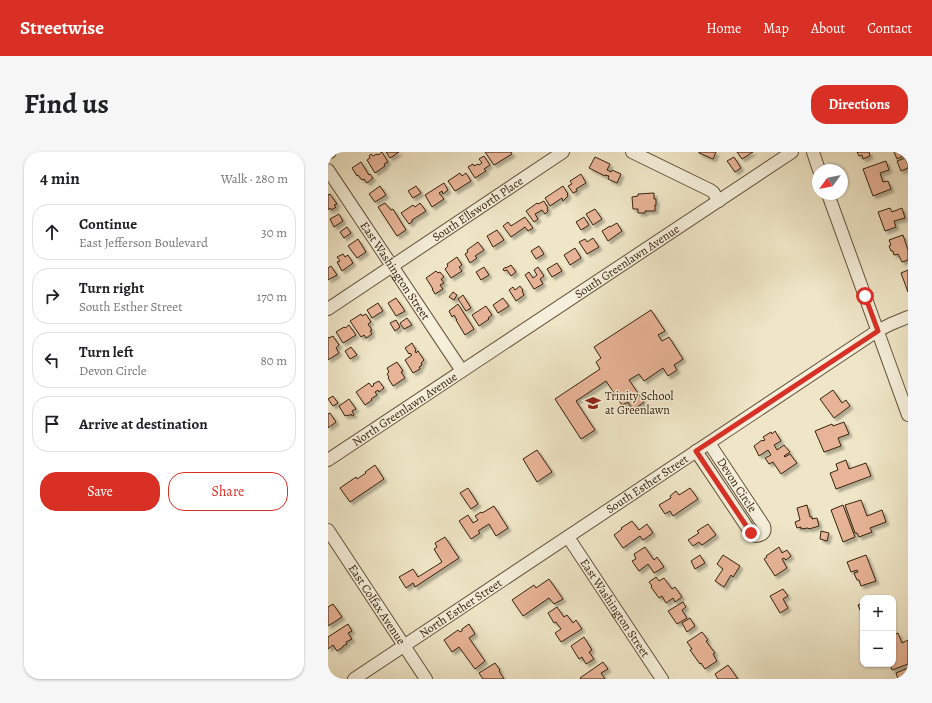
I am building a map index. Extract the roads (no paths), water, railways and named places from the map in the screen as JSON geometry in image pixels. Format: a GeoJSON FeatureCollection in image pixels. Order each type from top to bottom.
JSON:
{"type":"FeatureCollection","features":[{"type":"Feature","properties":{"kind":"street","name":"South Ellsworth Place"},"geometry":{"type":"LineString","coordinates":[[328,309],[563,152]]}},
{"type":"Feature","properties":{"kind":"street"},"geometry":{"type":"LineString","coordinates":[[632,152],[710,190],[719,201]]}},
{"type":"Feature","properties":{"kind":"street","name":"South Greenlawn Avenue"},"geometry":{"type":"LineString","coordinates":[[462,371],[792,152]]}},
{"type":"Feature","properties":{"kind":"street"},"geometry":{"type":"LineString","coordinates":[[813,152],[817,164]]}},
{"type":"Feature","properties":{"kind":"street","name":"East Washington Street"},"geometry":{"type":"LineString","coordinates":[[328,170],[462,371]]}},
{"type":"Feature","properties":{"kind":"street"},"geometry":{"type":"LineString","coordinates":[[830,200],[908,415]]}},
{"type":"Feature","properties":{"kind":"street","name":"South Esther Street"},"geometry":{"type":"LineString","coordinates":[[568,537],[878,331],[908,317]]}},
{"type":"Feature","properties":{"kind":"street","name":"North Greenlawn Avenue"},"geometry":{"type":"LineString","coordinates":[[328,460],[462,371]]}},
{"type":"Feature","properties":{"kind":"street","name":"Devon Circle"},"geometry":{"type":"LineString","coordinates":[[696,451],[751,533],[756,536],[760,535],[765,530],[764,526],[709,443]]}},
{"type":"Feature","properties":{"kind":"street","name":"East Colfax Avenue"},"geometry":{"type":"LineString","coordinates":[[328,530],[426,679]]}},
{"type":"Feature","properties":{"kind":"street","name":"East Washington Street"},"geometry":{"type":"LineString","coordinates":[[568,537],[662,679]]}},
{"type":"Feature","properties":{"kind":"street","name":"North Esther Street"},"geometry":{"type":"LineString","coordinates":[[354,679],[568,537]]}},
{"type":"Feature","properties":{"kind":"place","name":"Trinity School at Greenlawn"},"geometry":{"type":"Point","coordinates":[593,403]}}]}
